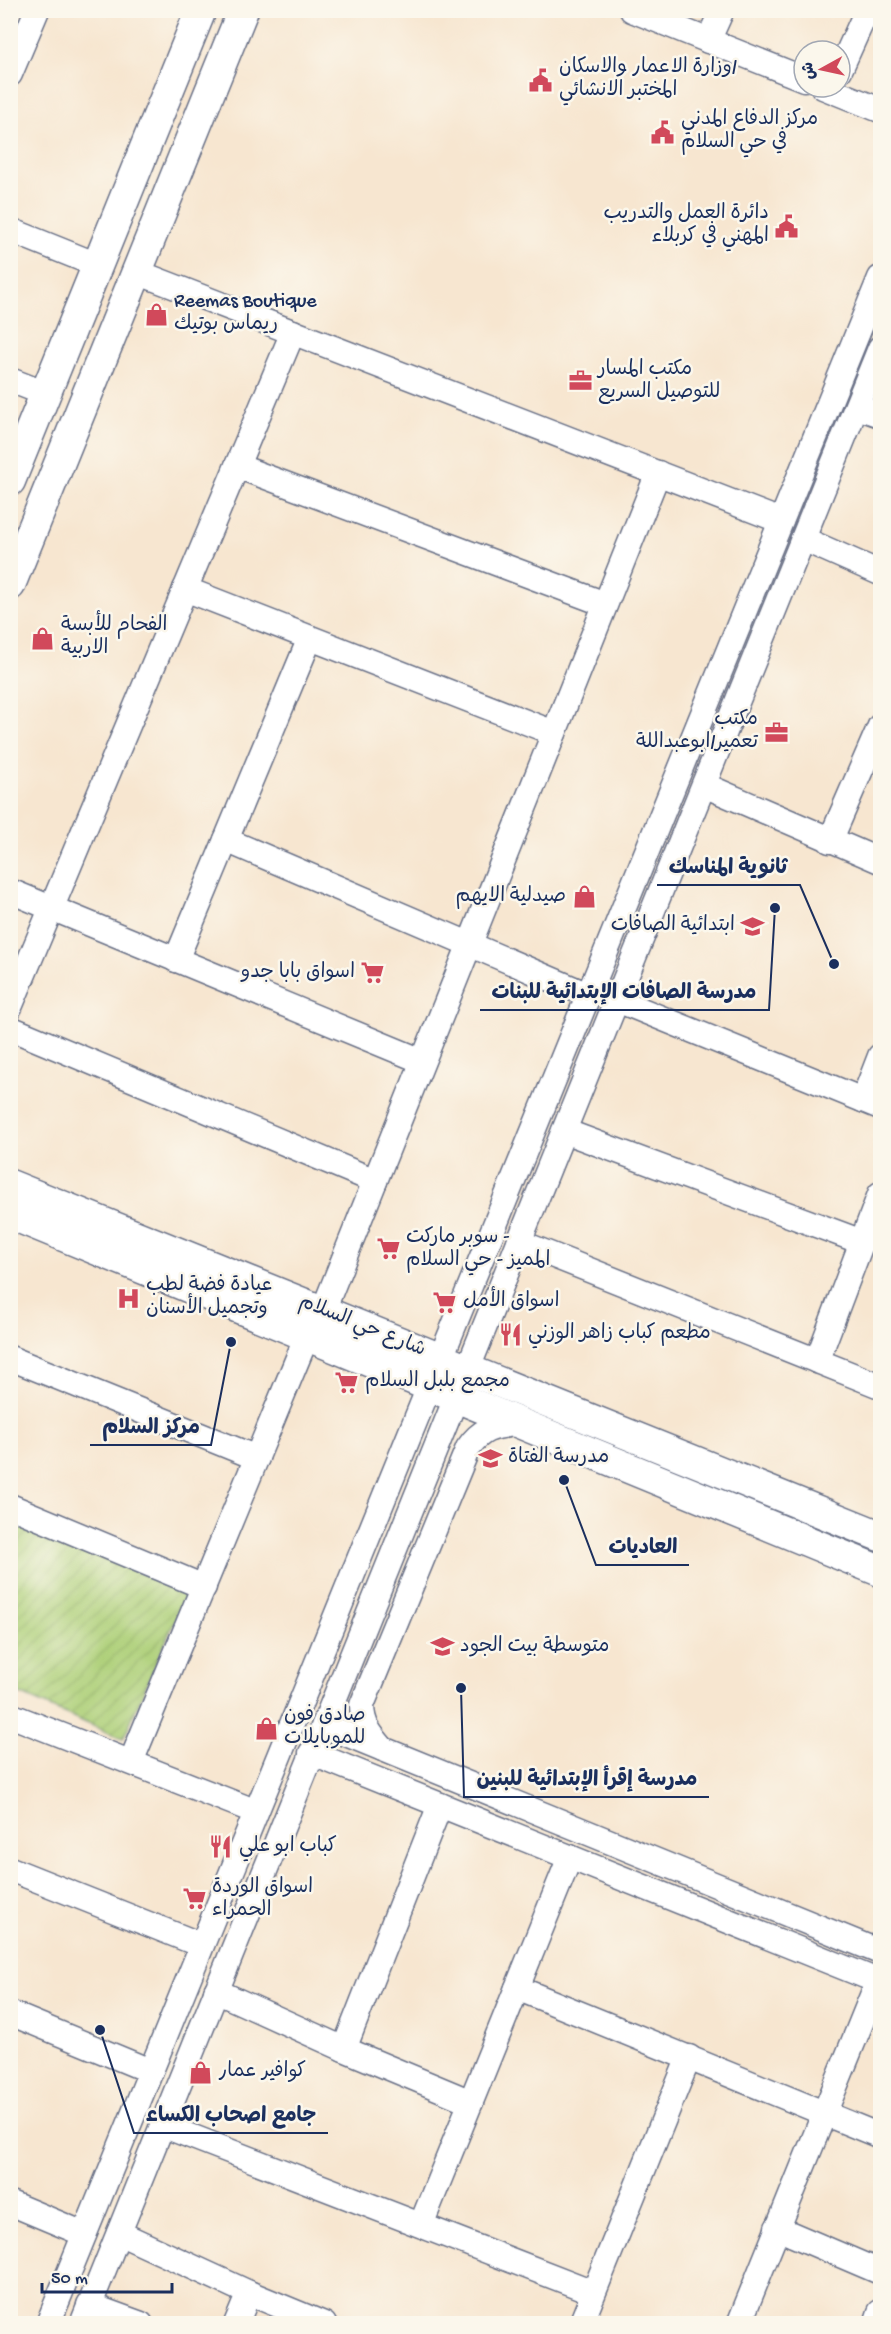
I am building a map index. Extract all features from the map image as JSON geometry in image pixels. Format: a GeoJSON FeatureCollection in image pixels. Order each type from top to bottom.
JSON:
{"type":"FeatureCollection","features":[{"type":"Feature","properties":{"kind":"main road"},"geometry":{"type":"LineString","coordinates":[[10,585],[243,10]]}},
{"type":"Feature","properties":{"kind":"main road"},"geometry":{"type":"LineString","coordinates":[[10,482],[197,21],[214,32],[228,48]]}},
{"type":"Feature","properties":{"kind":"main road","name":"شارع حي السلام"},"geometry":{"type":"LineString","coordinates":[[10,1185],[315,1323],[385,1352],[444,1349],[472,1358],[880,1536]]}},
{"type":"Feature","properties":{"kind":"main road"},"geometry":{"type":"LineString","coordinates":[[10,1214],[315,1323]]}},
{"type":"Feature","properties":{"kind":"main road"},"geometry":{"type":"LineString","coordinates":[[385,1352],[424,1398],[457,1397],[880,1571]]}},
{"type":"Feature","properties":{"kind":"street"},"geometry":{"type":"LineString","coordinates":[[10,74],[37,10]]}},
{"type":"Feature","properties":{"kind":"street"},"geometry":{"type":"LineString","coordinates":[[632,10],[792,74]]}},
{"type":"Feature","properties":{"kind":"street"},"geometry":{"type":"LineString","coordinates":[[708,41],[722,10]]}},
{"type":"Feature","properties":{"kind":"street"},"geometry":{"type":"LineString","coordinates":[[852,42],[867,10]]}},
{"type":"Feature","properties":{"kind":"street"},"geometry":{"type":"LineString","coordinates":[[852,95],[880,110]]}},
{"type":"Feature","properties":{"kind":"street"},"geometry":{"type":"LineString","coordinates":[[10,230],[98,265]]}},
{"type":"Feature","properties":{"kind":"street"},"geometry":{"type":"LineString","coordinates":[[137,272],[781,521]]}},
{"type":"Feature","properties":{"kind":"street"},"geometry":{"type":"LineString","coordinates":[[48,2324],[880,278]]}},
{"type":"Feature","properties":{"kind":"street"},"geometry":{"type":"LineString","coordinates":[[10,1007],[293,332]]}},
{"type":"Feature","properties":{"kind":"street"},"geometry":{"type":"LineString","coordinates":[[141,2324],[86,2314],[880,348]]}},
{"type":"Feature","properties":{"kind":"street"},"geometry":{"type":"LineString","coordinates":[[10,380],[46,394]]}},
{"type":"Feature","properties":{"kind":"street"},"geometry":{"type":"LineString","coordinates":[[237,466],[605,604]]}},
{"type":"Feature","properties":{"kind":"street"},"geometry":{"type":"LineString","coordinates":[[131,1762],[375,1180],[658,473]]}},
{"type":"Feature","properties":{"kind":"street"},"geometry":{"type":"LineString","coordinates":[[803,539],[880,573]]}},
{"type":"Feature","properties":{"kind":"street"},"geometry":{"type":"LineString","coordinates":[[185,589],[554,733]]}},
{"type":"Feature","properties":{"kind":"street"},"geometry":{"type":"LineString","coordinates":[[176,960],[310,638]]}},
{"type":"Feature","properties":{"kind":"street"},"geometry":{"type":"LineString","coordinates":[[732,644],[737,658],[746,661],[756,657]]}},
{"type":"Feature","properties":{"kind":"street"},"geometry":{"type":"LineString","coordinates":[[722,667],[736,664],[744,671],[746,680]]}},
{"type":"Feature","properties":{"kind":"street"},"geometry":{"type":"LineString","coordinates":[[831,841],[880,726]]}},
{"type":"Feature","properties":{"kind":"street"},"geometry":{"type":"LineString","coordinates":[[704,785],[880,861]]}},
{"type":"Feature","properties":{"kind":"street"},"geometry":{"type":"LineString","coordinates":[[226,840],[588,995]]}},
{"type":"Feature","properties":{"kind":"street"},"geometry":{"type":"LineString","coordinates":[[10,891],[422,1061]]}},
{"type":"Feature","properties":{"kind":"street"},"geometry":{"type":"LineString","coordinates":[[617,1000],[872,1103],[880,1056]]}},
{"type":"Feature","properties":{"kind":"street"},"geometry":{"type":"LineString","coordinates":[[10,1028],[375,1180]]}},
{"type":"Feature","properties":{"kind":"street"},"geometry":{"type":"LineString","coordinates":[[564,1131],[862,1242]]}},
{"type":"Feature","properties":{"kind":"street"},"geometry":{"type":"LineString","coordinates":[[818,1361],[880,1194]]}},
{"type":"Feature","properties":{"kind":"street"},"geometry":{"type":"LineString","coordinates":[[519,1242],[880,1386]]}},
{"type":"Feature","properties":{"kind":"street"},"geometry":{"type":"LineString","coordinates":[[10,1358],[257,1458]]}},
{"type":"Feature","properties":{"kind":"street"},"geometry":{"type":"LineString","coordinates":[[424,1398],[429,1406],[440,1409],[445,1420],[444,1425]]}},
{"type":"Feature","properties":{"kind":"street"},"geometry":{"type":"LineString","coordinates":[[383,1749],[370,1734],[362,1719],[362,1706],[468,1448],[477,1435],[487,1429],[521,1423]]}},
{"type":"Feature","properties":{"kind":"street"},"geometry":{"type":"LineString","coordinates":[[10,1506],[204,1587]]}},
{"type":"Feature","properties":{"kind":"street"},"geometry":{"type":"LineString","coordinates":[[10,1715],[244,1807]]}},
{"type":"Feature","properties":{"kind":"street"},"geometry":{"type":"LineString","coordinates":[[324,1725],[880,1952]]}},
{"type":"Feature","properties":{"kind":"street"},"geometry":{"type":"LineString","coordinates":[[311,1753],[879,1982],[823,2113],[739,2324]]}},
{"type":"Feature","properties":{"kind":"street"},"geometry":{"type":"LineString","coordinates":[[510,1833],[519,1830],[525,1822],[524,1812],[517,1804]]}},
{"type":"Feature","properties":{"kind":"street"},"geometry":{"type":"LineString","coordinates":[[344,2049],[440,1805]]}},
{"type":"Feature","properties":{"kind":"street"},"geometry":{"type":"LineString","coordinates":[[540,1845],[536,1835],[539,1825],[554,1819]]}},
{"type":"Feature","properties":{"kind":"street"},"geometry":{"type":"LineString","coordinates":[[421,2225],[570,1857]]}},
{"type":"Feature","properties":{"kind":"street"},"geometry":{"type":"LineString","coordinates":[[10,1869],[201,1945]]}},
{"type":"Feature","properties":{"kind":"street"},"geometry":{"type":"LineString","coordinates":[[517,1988],[880,2136]]}},
{"type":"Feature","properties":{"kind":"street"},"geometry":{"type":"LineString","coordinates":[[216,1991],[344,2049],[471,2102]]}},
{"type":"Feature","properties":{"kind":"street"},"geometry":{"type":"LineString","coordinates":[[10,2013],[150,2071]]}},
{"type":"Feature","properties":{"kind":"street"},"geometry":{"type":"LineString","coordinates":[[581,2324],[689,2057]]}},
{"type":"Feature","properties":{"kind":"street"},"geometry":{"type":"LineString","coordinates":[[162,2125],[594,2292]]}},
{"type":"Feature","properties":{"kind":"street"},"geometry":{"type":"LineString","coordinates":[[10,2203],[84,2234]]}},
{"type":"Feature","properties":{"kind":"street"},"geometry":{"type":"LineString","coordinates":[[777,2228],[880,2272]]}},
{"type":"Feature","properties":{"kind":"street"},"geometry":{"type":"LineString","coordinates":[[119,2233],[249,2293],[324,2324]]}},
{"type":"Feature","properties":{"kind":"street"},"geometry":{"type":"LineString","coordinates":[[236,2324],[249,2293]]}},
{"type":"Feature","properties":{"kind":"street"},"geometry":{"type":"LineString","coordinates":[[876,2324],[880,2312]]}},
{"type":"Feature","properties":{"kind":"green space"},"geometry":{"type":"Polygon","coordinates":[[[11,1516],[187,1593],[123,1739],[11,1690],[11,1516]]]}},
{"type":"Feature","properties":{"kind":"place","name":"وزارة الاعمار والاسكان/ المختبر الانشائي"},"geometry":{"type":"Point","coordinates":[541,80]}},
{"type":"Feature","properties":{"kind":"place","name":"مركز الدفاع المدني في حي السلام"},"geometry":{"type":"Point","coordinates":[663,132]}},
{"type":"Feature","properties":{"kind":"place","name":"دائرة العمل والتدريب المهني في كربلاء"},"geometry":{"type":"Point","coordinates":[787,226]}},
{"type":"Feature","properties":{"kind":"place","name":"Reemas Boutique ريماس بوتيك"},"geometry":{"type":"Point","coordinates":[156,314]}},
{"type":"Feature","properties":{"kind":"place","name":"مكتب المسار للتوصيل السريع"},"geometry":{"type":"Point","coordinates":[580,381]}},
{"type":"Feature","properties":{"kind":"place","name":"الفحام للأبسة الاربية"},"geometry":{"type":"Point","coordinates":[43,638]}},
{"type":"Feature","properties":{"kind":"place","name":"مكتب تعمير/ابوعبداللة"},"geometry":{"type":"Point","coordinates":[776,732]}},
{"type":"Feature","properties":{"kind":"place","name":"صيدلية الايهم"},"geometry":{"type":"Point","coordinates":[584,897]}},
{"type":"Feature","properties":{"kind":"place","name":"مدرسة الصافات الإبتدائية للبنات"},"geometry":{"type":"Point","coordinates":[775,908]}},
{"type":"Feature","properties":{"kind":"place","name":"ابتدائية الصافات"},"geometry":{"type":"Point","coordinates":[753,926]}},
{"type":"Feature","properties":{"kind":"place","name":"ثانوية المناسك"},"geometry":{"type":"Point","coordinates":[834,964]}},
{"type":"Feature","properties":{"kind":"place","name":"اسواق بابا جدو"},"geometry":{"type":"Point","coordinates":[373,973]}},
{"type":"Feature","properties":{"kind":"place","name":"سوبر ماركت - المميز - حي السلام"},"geometry":{"type":"Point","coordinates":[388,1249]}},
{"type":"Feature","properties":{"kind":"place","name":"عيادة فضة لطب وتجميل الأسنان"},"geometry":{"type":"Point","coordinates":[128,1298]}},
{"type":"Feature","properties":{"kind":"place","name":"اسواق الأمل"},"geometry":{"type":"Point","coordinates":[445,1302]}},
{"type":"Feature","properties":{"kind":"place","name":"مطعم كباب زاهر الوزني"},"geometry":{"type":"Point","coordinates":[510,1334]}},
{"type":"Feature","properties":{"kind":"place","name":"مركز السلام"},"geometry":{"type":"Point","coordinates":[231,1342]}},
{"type":"Feature","properties":{"kind":"place","name":"مجمع بلبل السلام"},"geometry":{"type":"Point","coordinates":[347,1382]}},
{"type":"Feature","properties":{"kind":"place","name":"مدرسة الفتاة"},"geometry":{"type":"Point","coordinates":[490,1458]}},
{"type":"Feature","properties":{"kind":"place","name":"العاديات"},"geometry":{"type":"Point","coordinates":[564,1480]}},
{"type":"Feature","properties":{"kind":"place","name":"متوسطة بيت الجود"},"geometry":{"type":"Point","coordinates":[442,1647]}},
{"type":"Feature","properties":{"kind":"place","name":"مدرسة إقرأ الإبتدائية للبنين"},"geometry":{"type":"Point","coordinates":[461,1688]}},
{"type":"Feature","properties":{"kind":"place","name":"صادق فون للموبايلات"},"geometry":{"type":"Point","coordinates":[266,1728]}},
{"type":"Feature","properties":{"kind":"place","name":"كباب ابو علي"},"geometry":{"type":"Point","coordinates":[221,1847]}},
{"type":"Feature","properties":{"kind":"place","name":"اسواق الوردة الحمراء"},"geometry":{"type":"Point","coordinates":[194,1899]}},
{"type":"Feature","properties":{"kind":"place","name":"جامع اصحاب الكساء"},"geometry":{"type":"Point","coordinates":[100,2030]}},
{"type":"Feature","properties":{"kind":"place","name":"كوافير عمار"},"geometry":{"type":"Point","coordinates":[201,2072]}}]}
